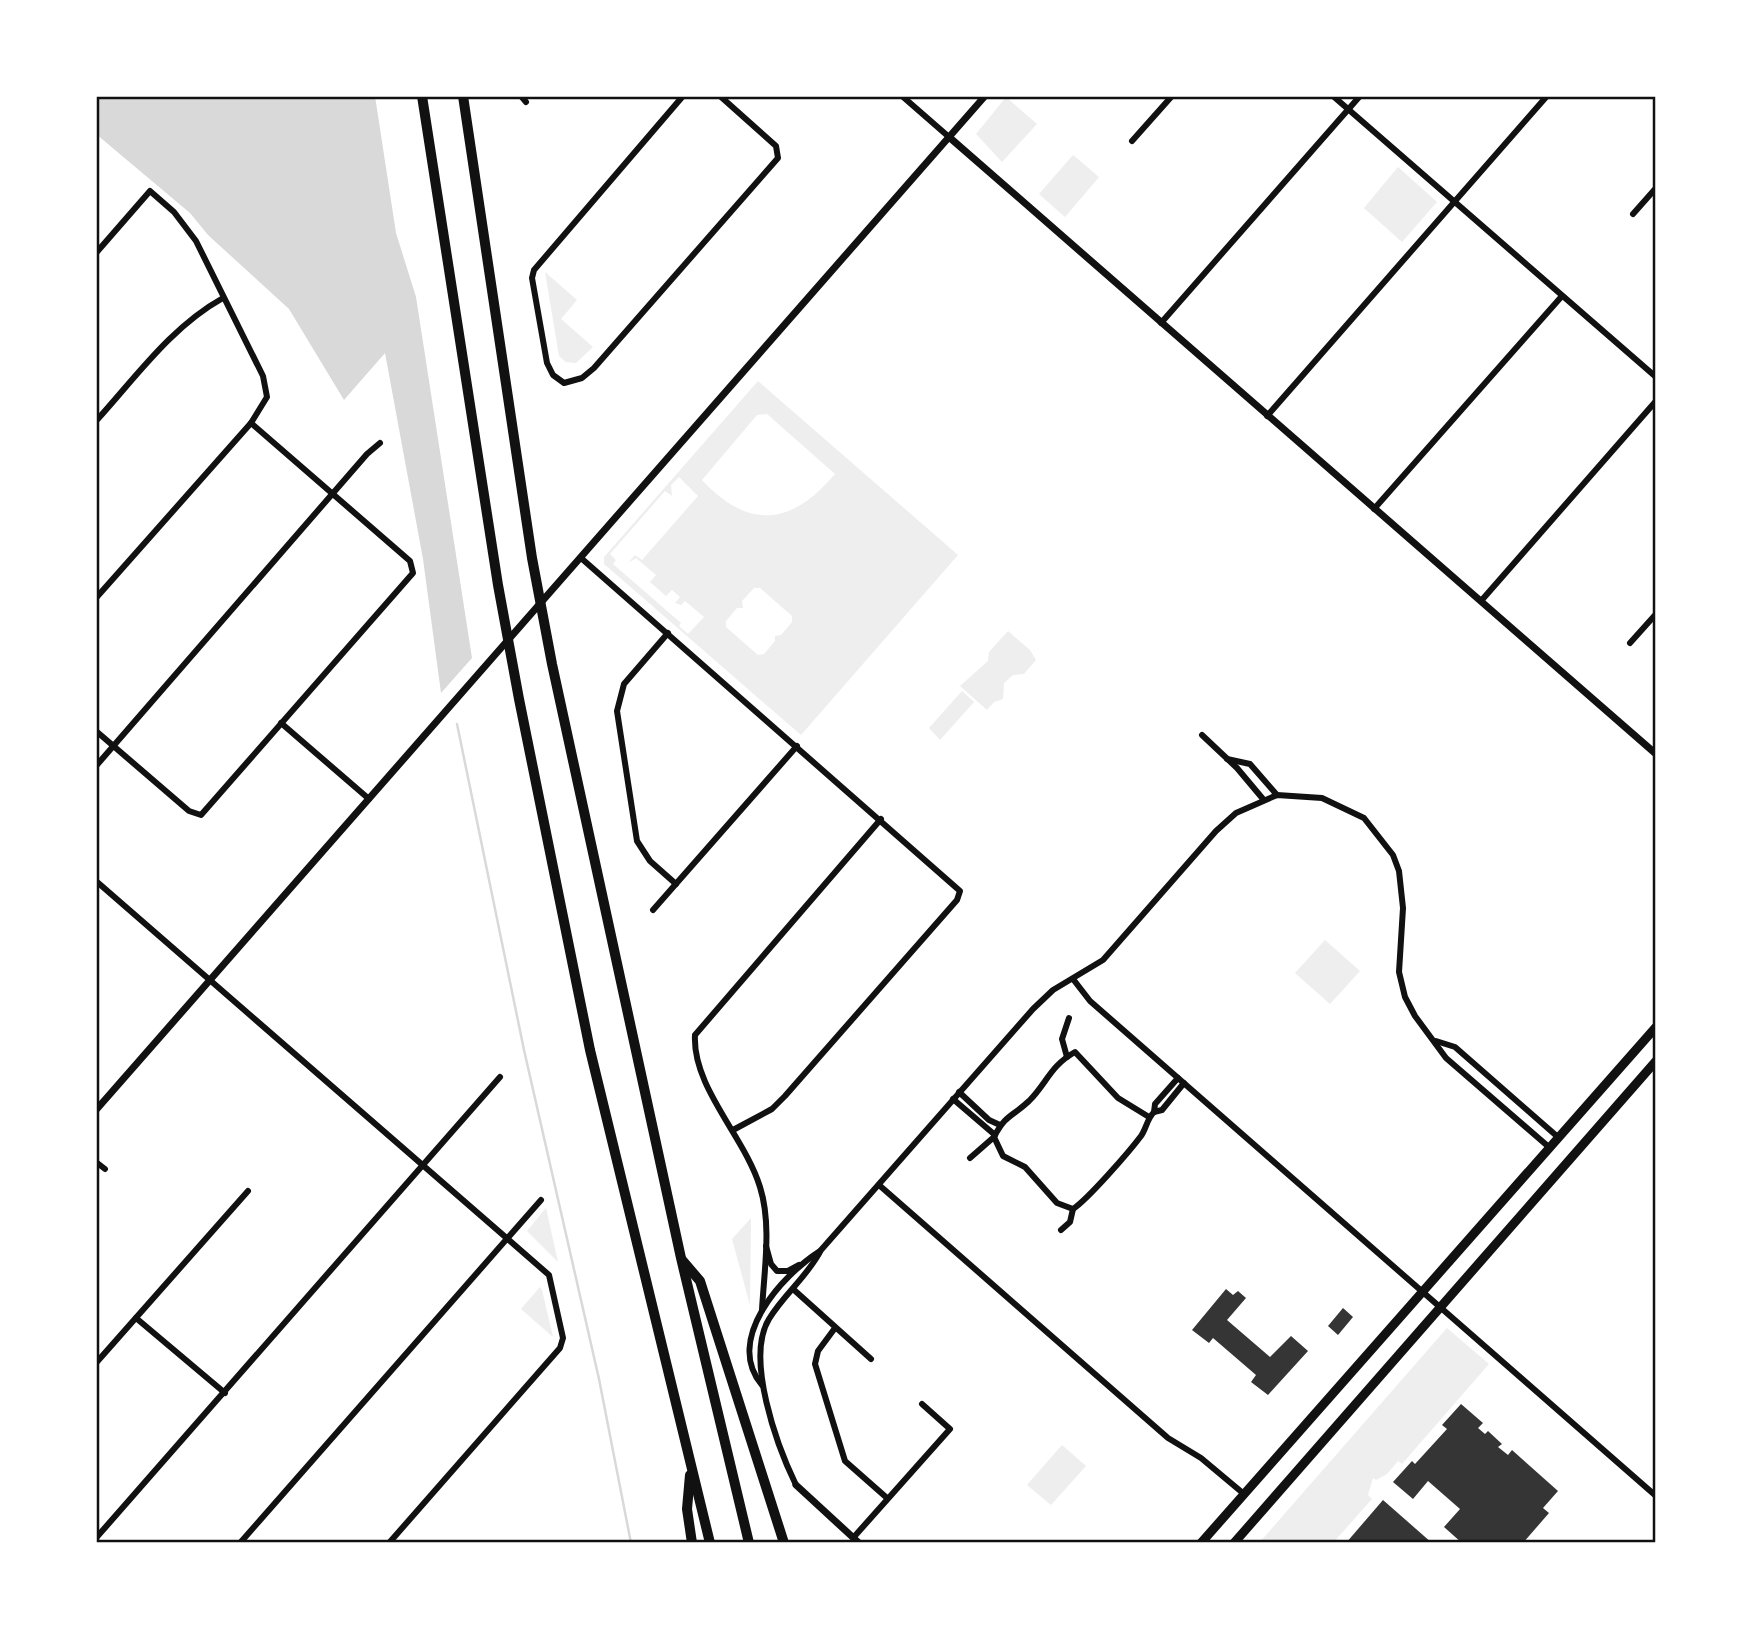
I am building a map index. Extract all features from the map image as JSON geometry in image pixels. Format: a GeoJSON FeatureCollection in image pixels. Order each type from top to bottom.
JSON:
{"type":"FeatureCollection","features":[{"type":"Feature","properties":{"kind":"highway"},"geometry":{"type":"LineString","coordinates":[[422,96],[498,585],[519,699],[590,1050],[710,1543]]}},
{"type":"Feature","properties":{"kind":"highway"},"geometry":{"type":"LineString","coordinates":[[463,96],[532,558],[552,664],[681,1258],[748,1543]]}},
{"type":"Feature","properties":{"kind":"highway"},"geometry":{"type":"LineString","coordinates":[[681,1258],[700,1281],[784,1543]]}},
{"type":"Feature","properties":{"kind":"highway"},"geometry":{"type":"LineString","coordinates":[[691,1466],[687,1509],[692,1543]]}},
{"type":"Feature","properties":{"kind":"main road"},"geometry":{"type":"LineString","coordinates":[[1201,1543],[1656,1027]]}},
{"type":"Feature","properties":{"kind":"main road"},"geometry":{"type":"LineString","coordinates":[[1234,1543],[1656,1061]]}},
{"type":"Feature","properties":{"kind":"street"},"geometry":{"type":"LineString","coordinates":[[683,96],[534,270],[532,278],[547,363],[553,375],[564,383],[582,378],[594,368],[778,158],[779,150],[720,96]]}},
{"type":"Feature","properties":{"kind":"street"},"geometry":{"type":"LineString","coordinates":[[902,96],[1656,754]]}},
{"type":"Feature","properties":{"kind":"street"},"geometry":{"type":"LineString","coordinates":[[96,1110],[985,96]]}},
{"type":"Feature","properties":{"kind":"street"},"geometry":{"type":"LineString","coordinates":[[1132,141],[1172,96]]}},
{"type":"Feature","properties":{"kind":"street"},"geometry":{"type":"LineString","coordinates":[[1333,96],[1656,377]]}},
{"type":"Feature","properties":{"kind":"street"},"geometry":{"type":"LineString","coordinates":[[1161,323],[1360,96]]}},
{"type":"Feature","properties":{"kind":"street"},"geometry":{"type":"LineString","coordinates":[[1267,415],[1547,96]]}},
{"type":"Feature","properties":{"kind":"street"},"geometry":{"type":"LineString","coordinates":[[1633,214],[1656,188]]}},
{"type":"Feature","properties":{"kind":"street"},"geometry":{"type":"LineString","coordinates":[[96,253],[150,191],[186,225],[263,376],[267,397],[251,423],[96,598]]}},
{"type":"Feature","properties":{"kind":"street"},"geometry":{"type":"LineString","coordinates":[[1374,509],[1562,296]]}},
{"type":"Feature","properties":{"kind":"street"},"geometry":{"type":"LineString","coordinates":[[96,421],[175,332],[201,311],[223,298]]}},
{"type":"Feature","properties":{"kind":"street"},"geometry":{"type":"LineString","coordinates":[[1481,601],[1656,401]]}},
{"type":"Feature","properties":{"kind":"street"},"geometry":{"type":"LineString","coordinates":[[96,731],[197,815],[204,812],[410,577],[414,568],[410,561],[251,423]]}},
{"type":"Feature","properties":{"kind":"street"},"geometry":{"type":"LineString","coordinates":[[96,766],[380,443]]}},
{"type":"Feature","properties":{"kind":"street"},"geometry":{"type":"LineString","coordinates":[[581,558],[881,818],[960,891],[957,900],[781,1101],[733,1130]]}},
{"type":"Feature","properties":{"kind":"street"},"geometry":{"type":"LineString","coordinates":[[1630,643],[1656,614]]}},
{"type":"Feature","properties":{"kind":"street"},"geometry":{"type":"LineString","coordinates":[[668,633],[624,684],[618,712],[637,841],[650,861],[676,884]]}},
{"type":"Feature","properties":{"kind":"street"},"geometry":{"type":"LineString","coordinates":[[281,723],[369,799]]}},
{"type":"Feature","properties":{"kind":"street"},"geometry":{"type":"LineString","coordinates":[[1202,736],[1263,799]]}},
{"type":"Feature","properties":{"kind":"street"},"geometry":{"type":"LineString","coordinates":[[653,910],[797,746]]}},
{"type":"Feature","properties":{"kind":"street"},"geometry":{"type":"LineString","coordinates":[[1227,759],[1250,764],[1277,795]]}},
{"type":"Feature","properties":{"kind":"street"},"geometry":{"type":"LineString","coordinates":[[765,1244],[771,1264],[779,1272],[791,1270],[821,1250],[1032,1009],[1054,990],[1103,960],[1216,831],[1248,806],[1277,795],[1303,795],[1340,804],[1364,818],[1384,840],[1399,871],[1402,893],[1399,957],[1401,985],[1415,1017],[1436,1041],[1446,1058],[1550,1148]]}},
{"type":"Feature","properties":{"kind":"street"},"geometry":{"type":"LineString","coordinates":[[762,1310],[765,1244],[760,1187],[733,1130],[705,1081],[695,1033],[881,818]]}},
{"type":"Feature","properties":{"kind":"street"},"geometry":{"type":"LineString","coordinates":[[96,881],[548,1275],[563,1338],[560,1349],[389,1543]]}},
{"type":"Feature","properties":{"kind":"street"},"geometry":{"type":"LineString","coordinates":[[1073,979],[1090,1001],[1425,1291],[1656,1496]]}},
{"type":"Feature","properties":{"kind":"street"},"geometry":{"type":"LineString","coordinates":[[1067,1057],[1062,1039],[1069,1018]]}},
{"type":"Feature","properties":{"kind":"street"},"geometry":{"type":"LineString","coordinates":[[1436,1041],[1455,1047],[1559,1138]]}},
{"type":"Feature","properties":{"kind":"street"},"geometry":{"type":"LineString","coordinates":[[970,1158],[995,1136],[1004,1118],[1028,1101],[1057,1062],[1075,1052],[1118,1098],[1152,1114]]}},
{"type":"Feature","properties":{"kind":"street"},"geometry":{"type":"LineString","coordinates":[[96,1538],[500,1077]]}},
{"type":"Feature","properties":{"kind":"street"},"geometry":{"type":"LineString","coordinates":[[1060,1230],[1070,1222],[1073,1209],[1086,1200],[1098,1182],[1142,1135],[1152,1114],[1162,1110],[1181,1080]]}},
{"type":"Feature","properties":{"kind":"street"},"geometry":{"type":"LineString","coordinates":[[959,1092],[989,1120],[1000,1125]]}},
{"type":"Feature","properties":{"kind":"street"},"geometry":{"type":"LineString","coordinates":[[953,1099],[995,1136],[1003,1156],[1025,1167],[1057,1203],[1073,1209]]}},
{"type":"Feature","properties":{"kind":"street"},"geometry":{"type":"LineString","coordinates":[[96,1162],[105,1169]]}},
{"type":"Feature","properties":{"kind":"street"},"geometry":{"type":"LineString","coordinates":[[878,1185],[1168,1438],[1202,1458],[1244,1494]]}},
{"type":"Feature","properties":{"kind":"street"},"geometry":{"type":"LineString","coordinates":[[96,1363],[248,1191]]}},
{"type":"Feature","properties":{"kind":"street"},"geometry":{"type":"LineString","coordinates":[[240,1543],[541,1200]]}},
{"type":"Feature","properties":{"kind":"street"},"geometry":{"type":"LineString","coordinates":[[821,1250],[814,1265],[774,1311],[762,1333],[760,1356],[763,1387],[796,1485],[856,1540],[887,1498],[950,1429],[922,1404]]}},
{"type":"Feature","properties":{"kind":"street"},"geometry":{"type":"LineString","coordinates":[[763,1387],[753,1374],[749,1351],[752,1330],[762,1310],[806,1260]]}},
{"type":"Feature","properties":{"kind":"street"},"geometry":{"type":"LineString","coordinates":[[793,1289],[870,1359]]}},
{"type":"Feature","properties":{"kind":"street"},"geometry":{"type":"LineString","coordinates":[[136,1318],[225,1393]]}},
{"type":"Feature","properties":{"kind":"street"},"geometry":{"type":"LineString","coordinates":[[835,1328],[817,1351],[815,1364],[845,1461],[887,1498]]}},
{"type":"Feature","properties":{"kind":"shaded area"},"geometry":{"type":"Polygon","coordinates":[[[96,96],[375,96],[396,233],[416,297],[472,658],[441,693],[423,559],[385,353],[344,400],[289,309],[208,235],[190,213],[96,134],[96,96]]]}},
{"type":"Feature","properties":{"kind":"shaded area"},"geometry":{"type":"Polygon","coordinates":[[[1006,97],[1037,124],[1002,162],[976,134],[1006,97]]]}},
{"type":"Feature","properties":{"kind":"shaded area"},"geometry":{"type":"Polygon","coordinates":[[[1073,155],[1099,177],[1065,217],[1039,194],[1073,155]]]}},
{"type":"Feature","properties":{"kind":"shaded area"},"geometry":{"type":"Polygon","coordinates":[[[1398,167],[1437,202],[1402,242],[1364,208],[1398,167]]]}},
{"type":"Feature","properties":{"kind":"shaded area"},"geometry":{"type":"Polygon","coordinates":[[[545,272],[577,300],[561,319],[593,347],[576,363],[566,362],[559,356],[545,272]]]}},
{"type":"Feature","properties":{"kind":"shaded area"},"geometry":{"type":"Polygon","coordinates":[[[758,381],[958,555],[801,735],[604,564],[604,557],[758,381]],[[767,414],[757,415],[702,480],[736,507],[753,514],[770,515],[786,512],[802,504],[835,474],[767,414]],[[679,477],[671,485],[672,496],[665,491],[610,554],[616,560],[613,564],[681,623],[679,626],[688,634],[704,617],[685,601],[681,605],[675,603],[680,597],[672,590],[666,596],[650,582],[656,575],[636,558],[628,563],[635,555],[642,560],[698,496],[679,477]],[[754,588],[742,601],[743,608],[737,608],[726,621],[726,627],[758,655],[764,654],[775,641],[775,636],[781,635],[792,622],[792,616],[760,588],[754,588]]]}},
{"type":"Feature","properties":{"kind":"shaded area"},"geometry":{"type":"Polygon","coordinates":[[[1008,631],[1030,650],[1036,660],[1024,674],[1013,675],[1004,683],[1003,699],[994,702],[987,710],[960,686],[988,661],[989,652],[1008,631]]]}},
{"type":"Feature","properties":{"kind":"shaded area"},"geometry":{"type":"Polygon","coordinates":[[[962,691],[974,702],[940,740],[929,728],[962,691]]]}},
{"type":"Feature","properties":{"kind":"shaded area"},"geometry":{"type":"Polygon","coordinates":[[[1325,940],[1360,971],[1330,1004],[1295,973],[1325,940]]]}},
{"type":"Feature","properties":{"kind":"shaded area"},"geometry":{"type":"Polygon","coordinates":[[[546,1208],[558,1262],[527,1231],[546,1208]]]}},
{"type":"Feature","properties":{"kind":"shaded area"},"geometry":{"type":"Polygon","coordinates":[[[751,1218],[750,1305],[732,1239],[751,1218]]]}},
{"type":"Feature","properties":{"kind":"shaded area"},"geometry":{"type":"Polygon","coordinates":[[[540,1287],[542,1290],[553,1337],[521,1309],[540,1287]]]}},
{"type":"Feature","properties":{"kind":"shaded area"},"geometry":{"type":"Polygon","coordinates":[[[1447,1328],[1489,1364],[1402,1464],[1398,1461],[1387,1474],[1376,1480],[1373,1478],[1368,1495],[1372,1499],[1333,1543],[1259,1543],[1447,1328]]]}},
{"type":"Feature","properties":{"kind":"shaded area"},"geometry":{"type":"Polygon","coordinates":[[[1062,1445],[1086,1466],[1051,1505],[1027,1485],[1062,1445]]]}},
{"type":"Feature","properties":{"kind":"building"},"geometry":{"type":"Polygon","coordinates":[[[1226,1289],[1233,1295],[1238,1291],[1246,1298],[1227,1320],[1270,1357],[1291,1336],[1308,1351],[1268,1395],[1251,1382],[1256,1375],[1213,1338],[1209,1343],[1192,1330],[1226,1289]]]}},
{"type":"Feature","properties":{"kind":"building"},"geometry":{"type":"Polygon","coordinates":[[[1343,1308],[1353,1317],[1338,1335],[1328,1326],[1343,1308]]]}},
{"type":"Feature","properties":{"kind":"building"},"geometry":{"type":"Polygon","coordinates":[[[1461,1404],[1483,1423],[1478,1428],[1485,1434],[1488,1431],[1502,1444],[1498,1447],[1508,1455],[1512,1450],[1558,1491],[1543,1508],[1549,1513],[1523,1543],[1462,1543],[1444,1527],[1460,1509],[1428,1481],[1413,1499],[1393,1482],[1412,1461],[1415,1464],[1447,1429],[1442,1425],[1461,1404]]]}},
{"type":"Feature","properties":{"kind":"building"},"geometry":{"type":"Polygon","coordinates":[[[1383,1500],[1432,1543],[1346,1543],[1383,1500]]]}},
{"type":"Feature","properties":{"kind":"waterway"},"geometry":{"type":"LineString","coordinates":[[457,724],[524,1050],[599,1379],[631,1543]]}}]}
